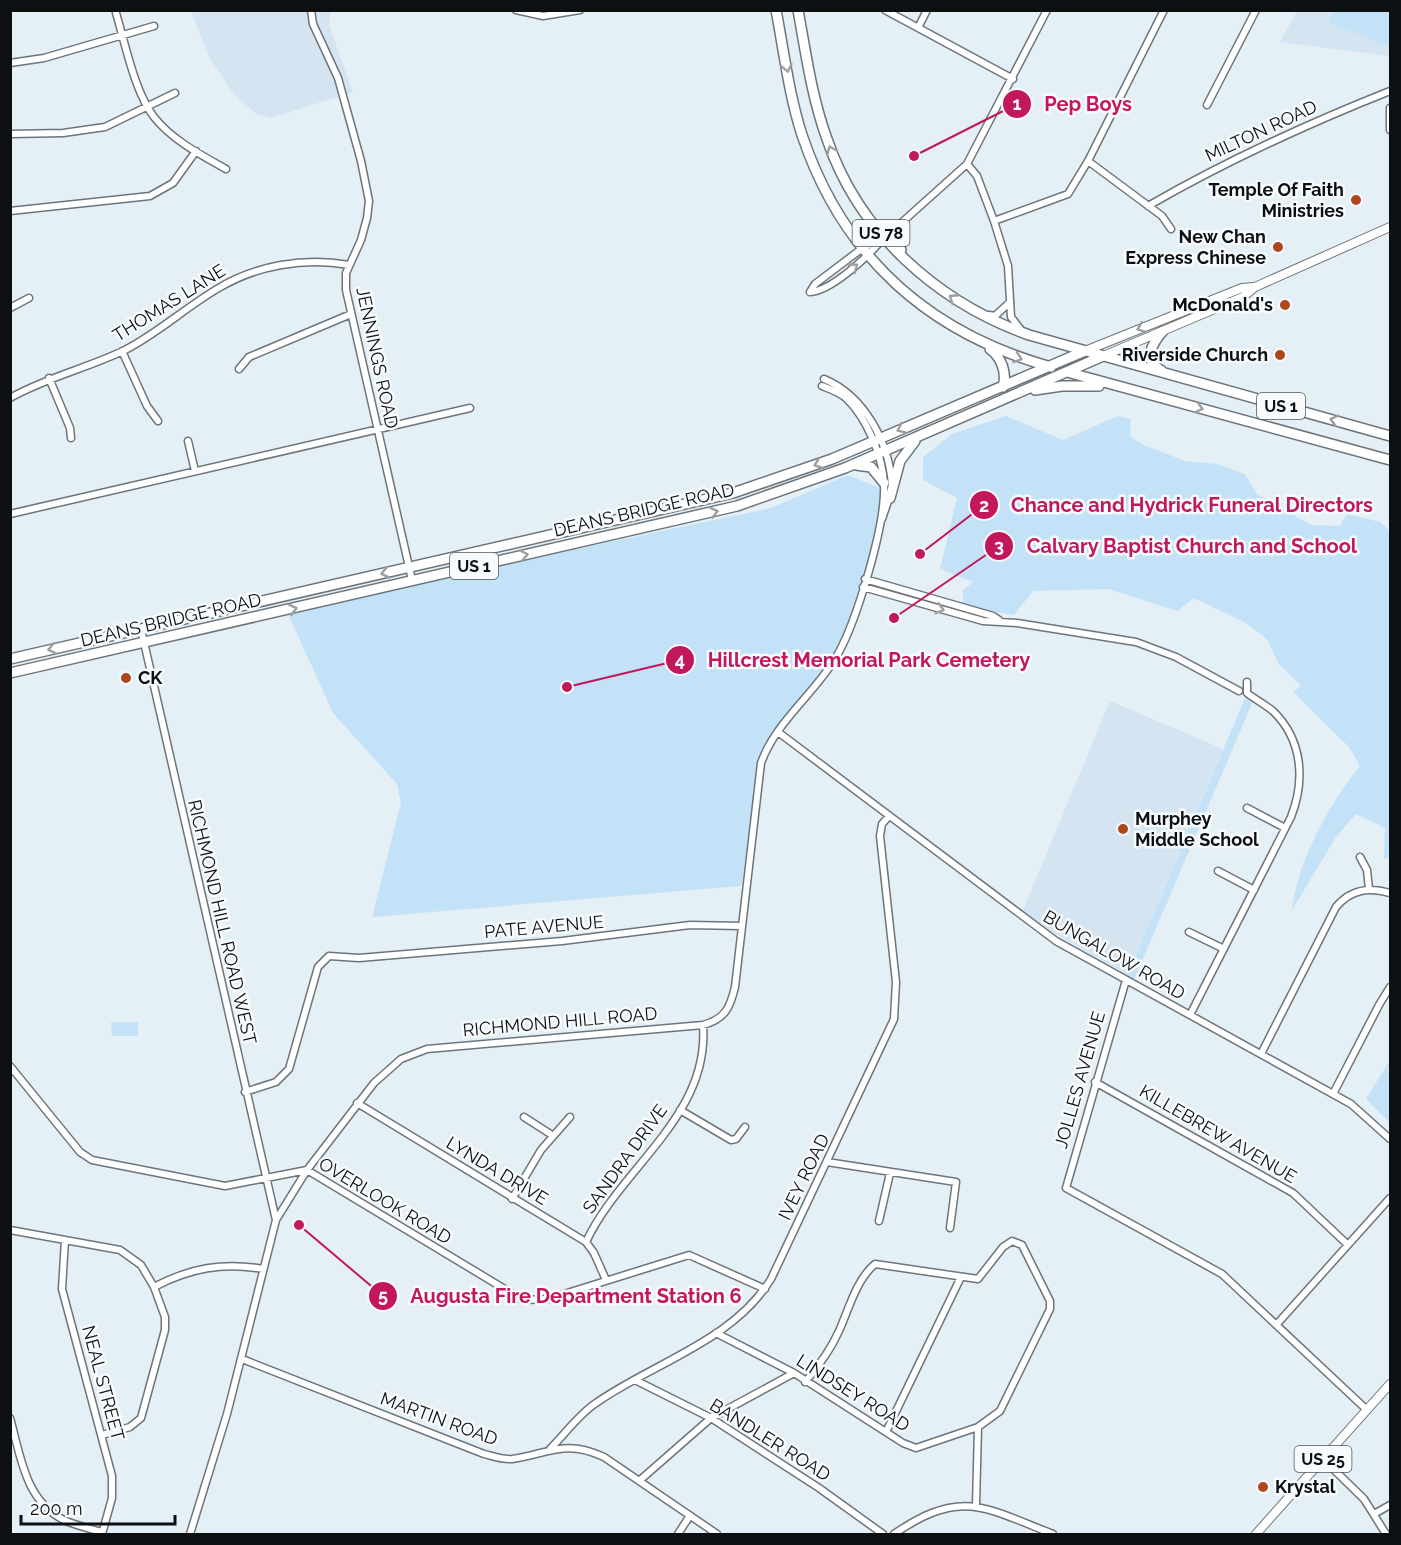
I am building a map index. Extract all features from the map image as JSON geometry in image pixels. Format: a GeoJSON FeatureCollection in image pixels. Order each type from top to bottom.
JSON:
{"type":"FeatureCollection","features":[{"type":"Feature","properties":{"kind":"highway","name":"US 78"},"geometry":{"type":"LineString","coordinates":[[776,10],[793,100],[809,153],[828,195],[866,252],[913,300],[959,331],[984,344],[1049,367],[1143,393]]}},
{"type":"Feature","properties":{"kind":"highway","name":"US 78"},"geometry":{"type":"LineString","coordinates":[[798,10],[814,96],[827,140],[851,191],[884,237],[931,282],[978,313],[1029,335],[1085,351]]}},
{"type":"Feature","properties":{"kind":"highway"},"geometry":{"type":"LineString","coordinates":[[899,226],[895,238],[897,245],[931,282]]}},
{"type":"Feature","properties":{"kind":"highway"},"geometry":{"type":"LineString","coordinates":[[1163,331],[1152,346],[1150,358],[1154,366],[1172,376]]}},
{"type":"Feature","properties":{"kind":"highway"},"geometry":{"type":"LineString","coordinates":[[984,344],[998,357],[1006,376],[1003,387]]}},
{"type":"Feature","properties":{"kind":"highway","name":"US 1"},"geometry":{"type":"LineString","coordinates":[[1085,351],[1390,436]]}},
{"type":"Feature","properties":{"kind":"highway","name":"DEANS BRIDGE ROAD"},"geometry":{"type":"LineString","coordinates":[[10,659],[734,493],[796,473],[1085,351]]}},
{"type":"Feature","properties":{"kind":"highway","name":"DEANS BRIDGE ROAD"},"geometry":{"type":"LineString","coordinates":[[10,673],[710,513],[793,489],[1103,356]]}},
{"type":"Feature","properties":{"kind":"highway","name":"US 1"},"geometry":{"type":"LineString","coordinates":[[1012,395],[1053,387],[1080,385],[1143,393],[1390,460]]}},
{"type":"Feature","properties":{"kind":"highway"},"geometry":{"type":"LineString","coordinates":[[890,498],[903,455],[926,432]]}},
{"type":"Feature","properties":{"kind":"highway"},"geometry":{"type":"LineString","coordinates":[[845,468],[867,465],[877,472],[884,483]]}},
{"type":"Feature","properties":{"kind":"main road","name":"DEANS BRIDGE ROAD"},"geometry":{"type":"LineString","coordinates":[[1103,356],[1243,297],[1255,287],[1390,227]]}},
{"type":"Feature","properties":{"kind":"main road","name":"DEANS BRIDGE ROAD"},"geometry":{"type":"LineString","coordinates":[[1085,351],[1242,288],[1255,287]]}},
{"type":"Feature","properties":{"kind":"main road","name":"US 25"},"geometry":{"type":"LineString","coordinates":[[1256,1534],[1390,1384]]}},
{"type":"Feature","properties":{"kind":"street","name":"JENNINGS ROAD"},"geometry":{"type":"LineString","coordinates":[[311,10],[313,24],[338,78],[366,184],[368,218],[345,280],[412,580]]}},
{"type":"Feature","properties":{"kind":"street"},"geometry":{"type":"LineString","coordinates":[[516,10],[543,16],[580,10]]}},
{"type":"Feature","properties":{"kind":"street"},"geometry":{"type":"LineString","coordinates":[[885,10],[1013,79]]}},
{"type":"Feature","properties":{"kind":"street"},"geometry":{"type":"LineString","coordinates":[[918,28],[927,10]]}},
{"type":"Feature","properties":{"kind":"street"},"geometry":{"type":"LineString","coordinates":[[817,287],[899,226],[967,164],[1047,10]]}},
{"type":"Feature","properties":{"kind":"street"},"geometry":{"type":"LineString","coordinates":[[994,221],[1068,194],[1088,161],[1164,10]]}},
{"type":"Feature","properties":{"kind":"street"},"geometry":{"type":"LineString","coordinates":[[1207,105],[1256,10]]}},
{"type":"Feature","properties":{"kind":"street"},"geometry":{"type":"LineString","coordinates":[[116,12],[147,107],[169,132],[225,169]]}},
{"type":"Feature","properties":{"kind":"street"},"geometry":{"type":"LineString","coordinates":[[10,63],[44,58],[153,26]]}},
{"type":"Feature","properties":{"kind":"street","name":"MILTON ROAD"},"geometry":{"type":"LineString","coordinates":[[1148,206],[1208,171],[1316,120],[1390,91]]}},
{"type":"Feature","properties":{"kind":"street"},"geometry":{"type":"LineString","coordinates":[[10,134],[63,133],[95,129],[124,119],[175,93]]}},
{"type":"Feature","properties":{"kind":"street"},"geometry":{"type":"LineString","coordinates":[[1390,108],[1390,130]]}},
{"type":"Feature","properties":{"kind":"street"},"geometry":{"type":"LineString","coordinates":[[10,211],[150,196],[173,183],[196,151]]}},
{"type":"Feature","properties":{"kind":"street"},"geometry":{"type":"LineString","coordinates":[[1088,161],[1162,216],[1171,229]]}},
{"type":"Feature","properties":{"kind":"street"},"geometry":{"type":"LineString","coordinates":[[967,164],[977,176],[1008,266],[1011,317],[1017,327],[1029,335]]}},
{"type":"Feature","properties":{"kind":"street","name":"THOMAS LANE"},"geometry":{"type":"LineString","coordinates":[[10,398],[49,378],[122,351],[150,336],[219,288],[239,278],[270,267],[307,262],[350,265]]}},
{"type":"Feature","properties":{"kind":"street"},"geometry":{"type":"LineString","coordinates":[[10,308],[29,298]]}},
{"type":"Feature","properties":{"kind":"street"},"geometry":{"type":"LineString","coordinates":[[978,313],[995,316],[1009,303]]}},
{"type":"Feature","properties":{"kind":"street"},"geometry":{"type":"LineString","coordinates":[[239,369],[249,357],[351,314]]}},
{"type":"Feature","properties":{"kind":"street"},"geometry":{"type":"LineString","coordinates":[[122,351],[147,406],[158,421]]}},
{"type":"Feature","properties":{"kind":"street"},"geometry":{"type":"LineString","coordinates":[[49,378],[70,428],[70,438]]}},
{"type":"Feature","properties":{"kind":"street","name":"RICHMOND HILL ROAD"},"geometry":{"type":"LineString","coordinates":[[190,1534],[228,1414],[276,1220],[308,1170],[357,1103],[393,1065],[419,1050],[703,1025],[721,1017],[729,1008],[735,987],[761,763],[767,748],[778,732],[837,656],[854,619],[880,523],[890,498],[890,469],[876,440],[845,398],[823,382]]}},
{"type":"Feature","properties":{"kind":"street"},"geometry":{"type":"LineString","coordinates":[[10,514],[470,408]]}},
{"type":"Feature","properties":{"kind":"street"},"geometry":{"type":"LineString","coordinates":[[188,441],[195,471]]}},
{"type":"Feature","properties":{"kind":"street","name":"RICHMOND HILL ROAD"},"geometry":{"type":"LineString","coordinates":[[880,523],[884,483],[881,453]]}},
{"type":"Feature","properties":{"kind":"street"},"geometry":{"type":"LineString","coordinates":[[865,579],[993,616],[999,621]]}},
{"type":"Feature","properties":{"kind":"street"},"geometry":{"type":"LineString","coordinates":[[863,587],[983,621],[999,621],[1136,642],[1176,657],[1239,691]]}},
{"type":"Feature","properties":{"kind":"street","name":"RICHMOND HILL ROAD WEST"},"geometry":{"type":"LineString","coordinates":[[141,629],[276,1220]]}},
{"type":"Feature","properties":{"kind":"street"},"geometry":{"type":"LineString","coordinates":[[1190,1015],[1285,828],[1299,790],[1297,752],[1288,731],[1275,713],[1247,693],[1247,682]]}},
{"type":"Feature","properties":{"kind":"street","name":"BUNGALOW ROAD"},"geometry":{"type":"LineString","coordinates":[[778,732],[1031,925],[1125,980],[1334,1094],[1367,1116],[1390,1139]]}},
{"type":"Feature","properties":{"kind":"street"},"geometry":{"type":"LineString","coordinates":[[1246,808],[1285,828]]}},
{"type":"Feature","properties":{"kind":"street","name":"IVEY ROAD"},"geometry":{"type":"LineString","coordinates":[[550,1449],[594,1404],[716,1333],[765,1289],[889,1034],[896,1014],[896,975],[880,836],[882,824],[889,816]]}},
{"type":"Feature","properties":{"kind":"street"},"geometry":{"type":"LineString","coordinates":[[1360,857],[1367,870],[1369,889]]}},
{"type":"Feature","properties":{"kind":"street"},"geometry":{"type":"LineString","coordinates":[[1218,871],[1254,890]]}},
{"type":"Feature","properties":{"kind":"street"},"geometry":{"type":"LineString","coordinates":[[1261,1054],[1336,907],[1351,894],[1369,889],[1390,893]]}},
{"type":"Feature","properties":{"kind":"street","name":"PATE AVENUE"},"geometry":{"type":"LineString","coordinates":[[245,1092],[271,1084],[285,1074],[295,1055],[320,963],[332,955],[348,958],[562,941],[690,925],[742,926]]}},
{"type":"Feature","properties":{"kind":"street"},"geometry":{"type":"LineString","coordinates":[[1189,932],[1224,950]]}},
{"type":"Feature","properties":{"kind":"street","name":"JOLLES AVENUE"},"geometry":{"type":"LineString","coordinates":[[1125,980],[1066,1188],[1222,1274],[1277,1324]]}},
{"type":"Feature","properties":{"kind":"street"},"geometry":{"type":"LineString","coordinates":[[1334,1094],[1390,987]]}},
{"type":"Feature","properties":{"kind":"street","name":"SANDRA DRIVE"},"geometry":{"type":"LineString","coordinates":[[586,1242],[605,1209],[658,1144],[680,1110],[699,1073],[703,1025]]}},
{"type":"Feature","properties":{"kind":"street","name":"OVERLOOK ROAD"},"geometry":{"type":"LineString","coordinates":[[10,1066],[13,1075],[80,1152],[92,1160],[225,1186],[308,1170],[523,1300],[548,1299],[689,1255],[765,1289]]}},
{"type":"Feature","properties":{"kind":"street","name":"KILLEBREW AVENUE"},"geometry":{"type":"LineString","coordinates":[[1095,1082],[1293,1193],[1348,1245]]}},
{"type":"Feature","properties":{"kind":"street","name":"LYNDA DRIVE"},"geometry":{"type":"LineString","coordinates":[[357,1103],[586,1242]]}},
{"type":"Feature","properties":{"kind":"street"},"geometry":{"type":"LineString","coordinates":[[680,1110],[731,1140],[736,1139],[745,1126]]}},
{"type":"Feature","properties":{"kind":"street"},"geometry":{"type":"LineString","coordinates":[[524,1117],[552,1136]]}},
{"type":"Feature","properties":{"kind":"street"},"geometry":{"type":"LineString","coordinates":[[512,1199],[552,1136],[570,1117]]}},
{"type":"Feature","properties":{"kind":"street"},"geometry":{"type":"LineString","coordinates":[[827,1162],[956,1182],[950,1228]]}},
{"type":"Feature","properties":{"kind":"street"},"geometry":{"type":"LineString","coordinates":[[879,1221],[890,1173]]}},
{"type":"Feature","properties":{"kind":"street"},"geometry":{"type":"LineString","coordinates":[[1367,1410],[1277,1324],[1390,1198]]}},
{"type":"Feature","properties":{"kind":"street"},"geometry":{"type":"LineString","coordinates":[[10,1230],[120,1250],[141,1266],[154,1287],[165,1317],[165,1330],[141,1418],[130,1427],[102,1436]]}},
{"type":"Feature","properties":{"kind":"street","name":"NEAL STREET"},"geometry":{"type":"LineString","coordinates":[[65,1240],[62,1289],[112,1476],[112,1498],[102,1533]]}},
{"type":"Feature","properties":{"kind":"street","name":"LINDSEY ROAD"},"geometry":{"type":"LineString","coordinates":[[716,1333],[794,1373],[886,1432],[916,1448],[978,1427],[1000,1412],[1050,1309],[1050,1301],[1022,1245],[1012,1241],[1003,1246],[978,1279],[962,1277]]}},
{"type":"Feature","properties":{"kind":"street"},"geometry":{"type":"LineString","coordinates":[[586,1242],[594,1253],[606,1280]]}},
{"type":"Feature","properties":{"kind":"street"},"geometry":{"type":"LineString","coordinates":[[805,1382],[817,1368],[838,1333],[866,1272],[875,1264],[962,1277],[886,1432]]}},
{"type":"Feature","properties":{"kind":"street"},"geometry":{"type":"LineString","coordinates":[[154,1287],[176,1276],[205,1267],[237,1265],[263,1269]]}},
{"type":"Feature","properties":{"kind":"street","name":"MARTIN ROAD"},"geometry":{"type":"LineString","coordinates":[[242,1359],[463,1448],[510,1459],[550,1449],[576,1448],[597,1454],[717,1534]]}},
{"type":"Feature","properties":{"kind":"street"},"geometry":{"type":"LineString","coordinates":[[639,1481],[711,1418],[794,1373]]}},
{"type":"Feature","properties":{"kind":"street","name":"BANDLER ROAD"},"geometry":{"type":"LineString","coordinates":[[635,1380],[711,1418],[819,1488],[883,1534]]}},
{"type":"Feature","properties":{"kind":"street"},"geometry":{"type":"LineString","coordinates":[[10,1418],[26,1477],[38,1500],[66,1521],[102,1533]]}},
{"type":"Feature","properties":{"kind":"street"},"geometry":{"type":"LineString","coordinates":[[976,1505],[978,1427]]}},
{"type":"Feature","properties":{"kind":"street"},"geometry":{"type":"LineString","coordinates":[[1323,1459],[1360,1495],[1386,1534]]}},
{"type":"Feature","properties":{"kind":"street"},"geometry":{"type":"LineString","coordinates":[[894,1534],[936,1510],[976,1505],[1053,1534]]}},
{"type":"Feature","properties":{"kind":"street"},"geometry":{"type":"LineString","coordinates":[[1374,1514],[1390,1505]]}},
{"type":"Feature","properties":{"kind":"street"},"geometry":{"type":"LineString","coordinates":[[678,1534],[690,1517]]}},
{"type":"Feature","properties":{"kind":"shaded area"},"geometry":{"type":"Polygon","coordinates":[[[1334,10],[1390,11],[1390,47],[1329,23],[1334,10]]]}},
{"type":"Feature","properties":{"kind":"shaded area"},"geometry":{"type":"Polygon","coordinates":[[[191,11],[331,11],[329,25],[353,92],[271,118],[256,114],[233,93],[209,57],[191,11]]]}},
{"type":"Feature","properties":{"kind":"shaded area"},"geometry":{"type":"Polygon","coordinates":[[[1297,11],[1390,11],[1390,56],[1280,42],[1297,11]]]}},
{"type":"Feature","properties":{"kind":"shaded area"},"geometry":{"type":"Polygon","coordinates":[[[1006,416],[1063,440],[1118,416],[1131,419],[1130,436],[1144,445],[1185,461],[1217,464],[1245,474],[1257,494],[1311,525],[1340,526],[1347,514],[1380,522],[1390,531],[1390,858],[1384,859],[1385,828],[1356,814],[1336,837],[1292,910],[1295,891],[1308,852],[1326,815],[1360,766],[1349,747],[1293,692],[1301,686],[1278,663],[1267,639],[1246,623],[1194,598],[1177,611],[1109,589],[1033,591],[1014,615],[980,610],[963,604],[963,590],[973,582],[940,569],[957,498],[923,480],[923,457],[952,434],[1006,416]]]}},
{"type":"Feature","properties":{"kind":"shaded area"},"geometry":{"type":"Polygon","coordinates":[[[848,475],[884,490],[873,549],[859,602],[833,661],[767,748],[741,886],[372,917],[401,803],[397,784],[333,713],[288,614],[482,569],[771,508],[848,475]]]}},
{"type":"Feature","properties":{"kind":"shaded area"},"geometry":{"type":"Polygon","coordinates":[[[1245,698],[1253,701],[1134,980],[1127,977],[1245,698]]]}},
{"type":"Feature","properties":{"kind":"shaded area","name":"Murphey Middle School"},"geometry":{"type":"Polygon","coordinates":[[[1110,701],[1223,749],[1128,975],[1054,933],[1023,910],[1110,701]]]}},
{"type":"Feature","properties":{"kind":"shaded area"},"geometry":{"type":"Polygon","coordinates":[[[111,1022],[138,1022],[138,1036],[112,1036],[111,1022]]]}},
{"type":"Feature","properties":{"kind":"shaded area"},"geometry":{"type":"Polygon","coordinates":[[[1390,1060],[1390,1123],[1366,1099],[1390,1060]]]}},
{"type":"Feature","properties":{"kind":"place","name":"Pep Boys"},"geometry":{"type":"Point","coordinates":[914,156]}},
{"type":"Feature","properties":{"kind":"place","name":"Temple Of Faith Ministries"},"geometry":{"type":"Point","coordinates":[1356,200]}},
{"type":"Feature","properties":{"kind":"place","name":"New Chan Express Chinese"},"geometry":{"type":"Point","coordinates":[1278,247]}},
{"type":"Feature","properties":{"kind":"place","name":"McDonald's"},"geometry":{"type":"Point","coordinates":[1285,305]}},
{"type":"Feature","properties":{"kind":"place","name":"Riverside Church"},"geometry":{"type":"Point","coordinates":[1280,355]}},
{"type":"Feature","properties":{"kind":"place","name":"Chance and Hydrick Funeral Directors"},"geometry":{"type":"Point","coordinates":[920,554]}},
{"type":"Feature","properties":{"kind":"place","name":"Calvary Baptist Church and School"},"geometry":{"type":"Point","coordinates":[894,618]}},
{"type":"Feature","properties":{"kind":"place","name":"CK"},"geometry":{"type":"Point","coordinates":[126,678]}},
{"type":"Feature","properties":{"kind":"place","name":"Hillcrest Memorial Park Cemetery"},"geometry":{"type":"Point","coordinates":[567,687]}},
{"type":"Feature","properties":{"kind":"place","name":"Murphey Middle School"},"geometry":{"type":"Point","coordinates":[1123,829]}},
{"type":"Feature","properties":{"kind":"place","name":"Augusta Fire Department Station 6"},"geometry":{"type":"Point","coordinates":[299,1225]}},
{"type":"Feature","properties":{"kind":"place","name":"Krystal"},"geometry":{"type":"Point","coordinates":[1263,1487]}}]}
